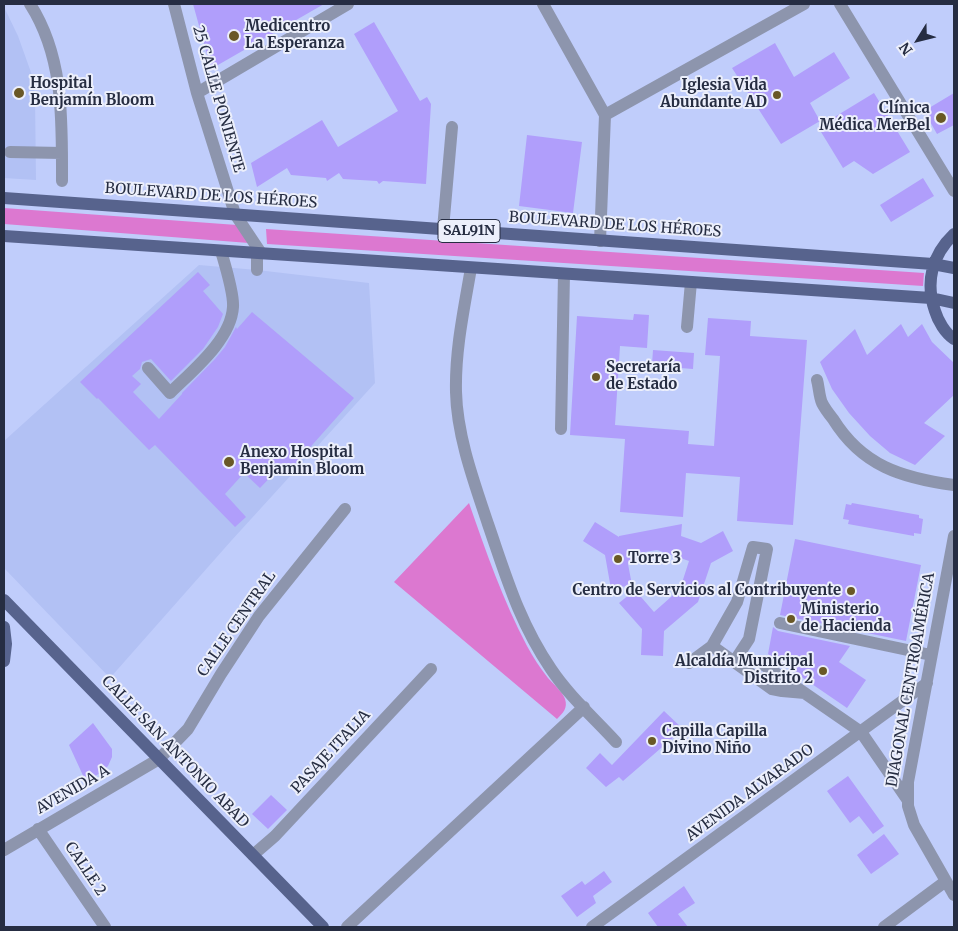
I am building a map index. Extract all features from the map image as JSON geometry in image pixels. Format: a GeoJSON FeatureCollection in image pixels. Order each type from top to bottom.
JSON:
{"type":"FeatureCollection","features":[{"type":"Feature","properties":{"kind":"main road","name":"BOULEVARD DE LOS HÉROES"},"geometry":{"type":"LineString","coordinates":[[4,198],[933,264],[954,268]]}},
{"type":"Feature","properties":{"kind":"main road"},"geometry":{"type":"LineString","coordinates":[[954,233],[938,253],[933,264],[930,281],[931,298],[937,318],[954,339]]}},
{"type":"Feature","properties":{"kind":"main road"},"geometry":{"type":"LineString","coordinates":[[4,236],[931,298],[954,303]]}},
{"type":"Feature","properties":{"kind":"main road","name":"CALLE SAN ANTONIO ABAD"},"geometry":{"type":"LineString","coordinates":[[4,600],[324,927]]}},
{"type":"Feature","properties":{"kind":"main road"},"geometry":{"type":"LineString","coordinates":[[4,627],[6,644],[4,661]]}},
{"type":"Feature","properties":{"kind":"street"},"geometry":{"type":"LineString","coordinates":[[30,4],[43,29],[55,66],[62,111],[62,181]]}},
{"type":"Feature","properties":{"kind":"street","name":"25 CALLE PONIENTE"},"geometry":{"type":"LineString","coordinates":[[174,4],[197,93],[235,214],[259,253]]}},
{"type":"Feature","properties":{"kind":"street"},"geometry":{"type":"LineString","coordinates":[[197,93],[348,4]]}},
{"type":"Feature","properties":{"kind":"street"},"geometry":{"type":"LineString","coordinates":[[543,4],[605,115],[600,240]]}},
{"type":"Feature","properties":{"kind":"street"},"geometry":{"type":"LineString","coordinates":[[605,115],[804,4]]}},
{"type":"Feature","properties":{"kind":"street"},"geometry":{"type":"LineString","coordinates":[[840,4],[954,191]]}},
{"type":"Feature","properties":{"kind":"street"},"geometry":{"type":"LineString","coordinates":[[443,229],[452,127]]}},
{"type":"Feature","properties":{"kind":"street"},"geometry":{"type":"LineString","coordinates":[[10,152],[62,153]]}},
{"type":"Feature","properties":{"kind":"street"},"geometry":{"type":"LineString","coordinates":[[148,368],[170,393],[209,355],[226,330],[231,319],[233,305],[221,250]]}},
{"type":"Feature","properties":{"kind":"street"},"geometry":{"type":"LineString","coordinates":[[257,270],[259,253]]}},
{"type":"Feature","properties":{"kind":"street"},"geometry":{"type":"LineString","coordinates":[[471,268],[456,366],[456,393],[465,450],[505,577],[535,644],[552,670],[616,742]]}},
{"type":"Feature","properties":{"kind":"street"},"geometry":{"type":"LineString","coordinates":[[561,429],[564,274]]}},
{"type":"Feature","properties":{"kind":"street"},"geometry":{"type":"LineString","coordinates":[[687,327],[691,282]]}},
{"type":"Feature","properties":{"kind":"street"},"geometry":{"type":"LineString","coordinates":[[817,380],[822,403],[831,418],[841,433],[864,455],[892,472],[923,481],[954,485]]}},
{"type":"Feature","properties":{"kind":"street","name":"CALLE CENTRAL"},"geometry":{"type":"LineString","coordinates":[[159,758],[188,729],[220,674],[259,616],[345,509]]}},
{"type":"Feature","properties":{"kind":"street","name":"DIAGONAL CENTROAMÉRICA"},"geometry":{"type":"LineString","coordinates":[[954,536],[908,782],[907,799],[914,825],[954,894]]}},
{"type":"Feature","properties":{"kind":"street"},"geometry":{"type":"LineString","coordinates":[[689,663],[712,646],[737,602],[753,547],[767,549],[749,638],[734,662]]}},
{"type":"Feature","properties":{"kind":"street"},"geometry":{"type":"LineString","coordinates":[[780,623],[931,655]]}},
{"type":"Feature","properties":{"kind":"street"},"geometry":{"type":"LineString","coordinates":[[712,646],[776,690],[805,693]]}},
{"type":"Feature","properties":{"kind":"street"},"geometry":{"type":"LineString","coordinates":[[764,665],[861,732],[907,799]]}},
{"type":"Feature","properties":{"kind":"street","name":"PASAJE ITALIA"},"geometry":{"type":"LineString","coordinates":[[254,855],[431,669]]}},
{"type":"Feature","properties":{"kind":"street","name":"AVENIDA ALVARADO"},"geometry":{"type":"LineString","coordinates":[[592,927],[927,683]]}},
{"type":"Feature","properties":{"kind":"street"},"geometry":{"type":"LineString","coordinates":[[347,927],[584,707]]}},
{"type":"Feature","properties":{"kind":"street","name":"AVENIDA A"},"geometry":{"type":"LineString","coordinates":[[4,850],[159,758]]}},
{"type":"Feature","properties":{"kind":"street","name":"CALLE 2"},"geometry":{"type":"LineString","coordinates":[[38,829],[105,927]]}},
{"type":"Feature","properties":{"kind":"street"},"geometry":{"type":"LineString","coordinates":[[884,927],[946,882]]}},
{"type":"Feature","properties":{"kind":"shaded area","name":"Hospital Benjamín Bloom"},"geometry":{"type":"Polygon","coordinates":[[[4,7],[18,36],[33,78],[36,180],[4,178],[4,7]]]}},
{"type":"Feature","properties":{"kind":"shaded area"},"geometry":{"type":"Polygon","coordinates":[[[4,208],[237,225],[249,243],[4,224],[4,208]]]}},
{"type":"Feature","properties":{"kind":"shaded area"},"geometry":{"type":"Polygon","coordinates":[[[266,229],[924,273],[923,286],[267,244],[266,229]]]}},
{"type":"Feature","properties":{"kind":"shaded area"},"geometry":{"type":"Polygon","coordinates":[[[199,265],[369,283],[375,383],[231,541],[110,678],[4,568],[4,441],[199,265]]]}},
{"type":"Feature","properties":{"kind":"shaded area"},"geometry":{"type":"Polygon","coordinates":[[[469,503],[495,576],[518,629],[537,662],[564,696],[565,708],[557,719],[394,582],[469,503]]]}},
{"type":"Feature","properties":{"kind":"building","name":"Medicentro La Esperanza"},"geometry":{"type":"Polygon","coordinates":[[[193,4],[324,4],[211,69],[193,4]]]}},
{"type":"Feature","properties":{"kind":"building"},"geometry":{"type":"Polygon","coordinates":[[[374,22],[420,101],[427,97],[431,104],[426,184],[383,181],[379,184],[377,181],[343,179],[339,173],[327,181],[326,178],[291,175],[287,168],[257,187],[251,163],[322,120],[338,147],[398,111],[354,34],[374,22]]]}},
{"type":"Feature","properties":{"kind":"building","name":"Iglesia Vida Abundante AD"},"geometry":{"type":"Polygon","coordinates":[[[775,43],[794,77],[834,52],[850,78],[810,103],[820,121],[781,144],[732,68],[775,43]]]}},
{"type":"Feature","properties":{"kind":"building"},"geometry":{"type":"Polygon","coordinates":[[[874,93],[910,152],[873,174],[854,161],[843,168],[818,127],[874,93]]]}},
{"type":"Feature","properties":{"kind":"building","name":"Clínica Médica MerBel"},"geometry":{"type":"Polygon","coordinates":[[[954,93],[954,125],[937,134],[924,111],[954,93]]]}},
{"type":"Feature","properties":{"kind":"building"},"geometry":{"type":"Polygon","coordinates":[[[527,135],[582,142],[573,213],[519,206],[527,135]]]}},
{"type":"Feature","properties":{"kind":"building"},"geometry":{"type":"Polygon","coordinates":[[[923,178],[934,196],[891,222],[880,205],[923,178]]]}},
{"type":"Feature","properties":{"kind":"building"},"geometry":{"type":"Polygon","coordinates":[[[198,272],[210,285],[203,291],[223,314],[218,327],[203,349],[171,381],[151,359],[142,362],[140,369],[132,376],[141,384],[133,392],[159,419],[215,359],[225,347],[236,327],[237,329],[252,312],[354,398],[289,471],[282,465],[260,488],[244,473],[225,494],[246,517],[235,527],[155,445],[149,450],[80,382],[198,272]]]}},
{"type":"Feature","properties":{"kind":"building"},"geometry":{"type":"Polygon","coordinates":[[[634,314],[649,315],[647,348],[620,346],[615,425],[689,431],[688,444],[714,446],[720,356],[705,355],[708,318],[751,321],[750,336],[807,340],[793,525],[737,521],[740,477],[686,473],[683,517],[620,512],[625,439],[570,435],[577,316],[633,320],[634,314]]]}},
{"type":"Feature","properties":{"kind":"building"},"geometry":{"type":"Polygon","coordinates":[[[901,324],[908,337],[922,324],[932,342],[954,363],[954,395],[924,423],[945,436],[915,465],[890,453],[870,436],[849,413],[832,389],[820,362],[855,329],[867,355],[901,324]]]}},
{"type":"Feature","properties":{"kind":"building"},"geometry":{"type":"Polygon","coordinates":[[[653,350],[694,353],[693,369],[655,366],[655,364],[652,364],[653,350]]]}},
{"type":"Feature","properties":{"kind":"building"},"geometry":{"type":"Polygon","coordinates":[[[852,503],[919,515],[919,518],[923,519],[921,534],[914,533],[914,536],[848,524],[849,520],[843,519],[846,504],[851,505],[852,503]]]}},
{"type":"Feature","properties":{"kind":"building"},"geometry":{"type":"Polygon","coordinates":[[[595,522],[619,537],[682,524],[681,536],[701,543],[723,531],[733,551],[711,563],[698,602],[664,631],[663,656],[641,655],[642,629],[619,603],[635,590],[654,612],[680,589],[689,561],[657,550],[633,554],[628,564],[632,585],[611,589],[605,555],[583,541],[595,522]]]}},
{"type":"Feature","properties":{"kind":"building","name":"Centro de Servicios al Contribuyente"},"geometry":{"type":"Polygon","coordinates":[[[795,539],[921,565],[906,641],[780,615],[795,539]]]}},
{"type":"Feature","properties":{"kind":"building","name":"Alcaldía Municipal Distrito 2"},"geometry":{"type":"Polygon","coordinates":[[[773,627],[778,631],[850,646],[839,662],[866,680],[847,708],[768,654],[773,627]]]}},
{"type":"Feature","properties":{"kind":"building","name":"Capilla Capilla Divino Niño"},"geometry":{"type":"Polygon","coordinates":[[[664,711],[683,729],[623,781],[619,777],[606,787],[586,768],[600,753],[612,765],[664,711]]]}},
{"type":"Feature","properties":{"kind":"building"},"geometry":{"type":"Polygon","coordinates":[[[93,723],[112,749],[112,757],[108,766],[86,782],[69,745],[93,723]]]}},
{"type":"Feature","properties":{"kind":"building"},"geometry":{"type":"Polygon","coordinates":[[[848,776],[884,826],[873,834],[859,816],[850,823],[827,791],[848,776]]]}},
{"type":"Feature","properties":{"kind":"building"},"geometry":{"type":"Polygon","coordinates":[[[271,795],[287,810],[268,829],[252,814],[271,795]]]}},
{"type":"Feature","properties":{"kind":"building"},"geometry":{"type":"Polygon","coordinates":[[[884,834],[899,854],[871,874],[857,855],[884,834]]]}},
{"type":"Feature","properties":{"kind":"building"},"geometry":{"type":"Polygon","coordinates":[[[604,871],[612,882],[593,896],[596,903],[577,917],[561,896],[582,881],[585,885],[604,871]]]}},
{"type":"Feature","properties":{"kind":"building"},"geometry":{"type":"Polygon","coordinates":[[[684,886],[695,903],[678,914],[688,927],[658,927],[648,913],[684,886]]]}},
{"type":"Feature","properties":{"kind":"place","name":"Medicentro La Esperanza"},"geometry":{"type":"Point","coordinates":[234,36]}},
{"type":"Feature","properties":{"kind":"place","name":"Hospital Benjamín Bloom"},"geometry":{"type":"Point","coordinates":[19,93]}},
{"type":"Feature","properties":{"kind":"place","name":"Iglesia Vida Abundante AD"},"geometry":{"type":"Point","coordinates":[777,95]}},
{"type":"Feature","properties":{"kind":"place","name":"Clínica Médica MerBel"},"geometry":{"type":"Point","coordinates":[941,118]}},
{"type":"Feature","properties":{"kind":"place","name":"Secretaría de Estado"},"geometry":{"type":"Point","coordinates":[596,377]}},
{"type":"Feature","properties":{"kind":"place","name":"Anexo Hospital Benjamin Bloom"},"geometry":{"type":"Point","coordinates":[229,462]}},
{"type":"Feature","properties":{"kind":"place","name":"Torre 3"},"geometry":{"type":"Point","coordinates":[618,559]}},
{"type":"Feature","properties":{"kind":"place","name":"Centro de Servicios al Contribuyente"},"geometry":{"type":"Point","coordinates":[851,591]}},
{"type":"Feature","properties":{"kind":"place","name":"Ministerio de Hacienda"},"geometry":{"type":"Point","coordinates":[791,619]}},
{"type":"Feature","properties":{"kind":"place","name":"Alcaldía Municipal Distrito 2"},"geometry":{"type":"Point","coordinates":[823,671]}},
{"type":"Feature","properties":{"kind":"place","name":"Capilla Capilla Divino Niño"},"geometry":{"type":"Point","coordinates":[652,741]}}]}
